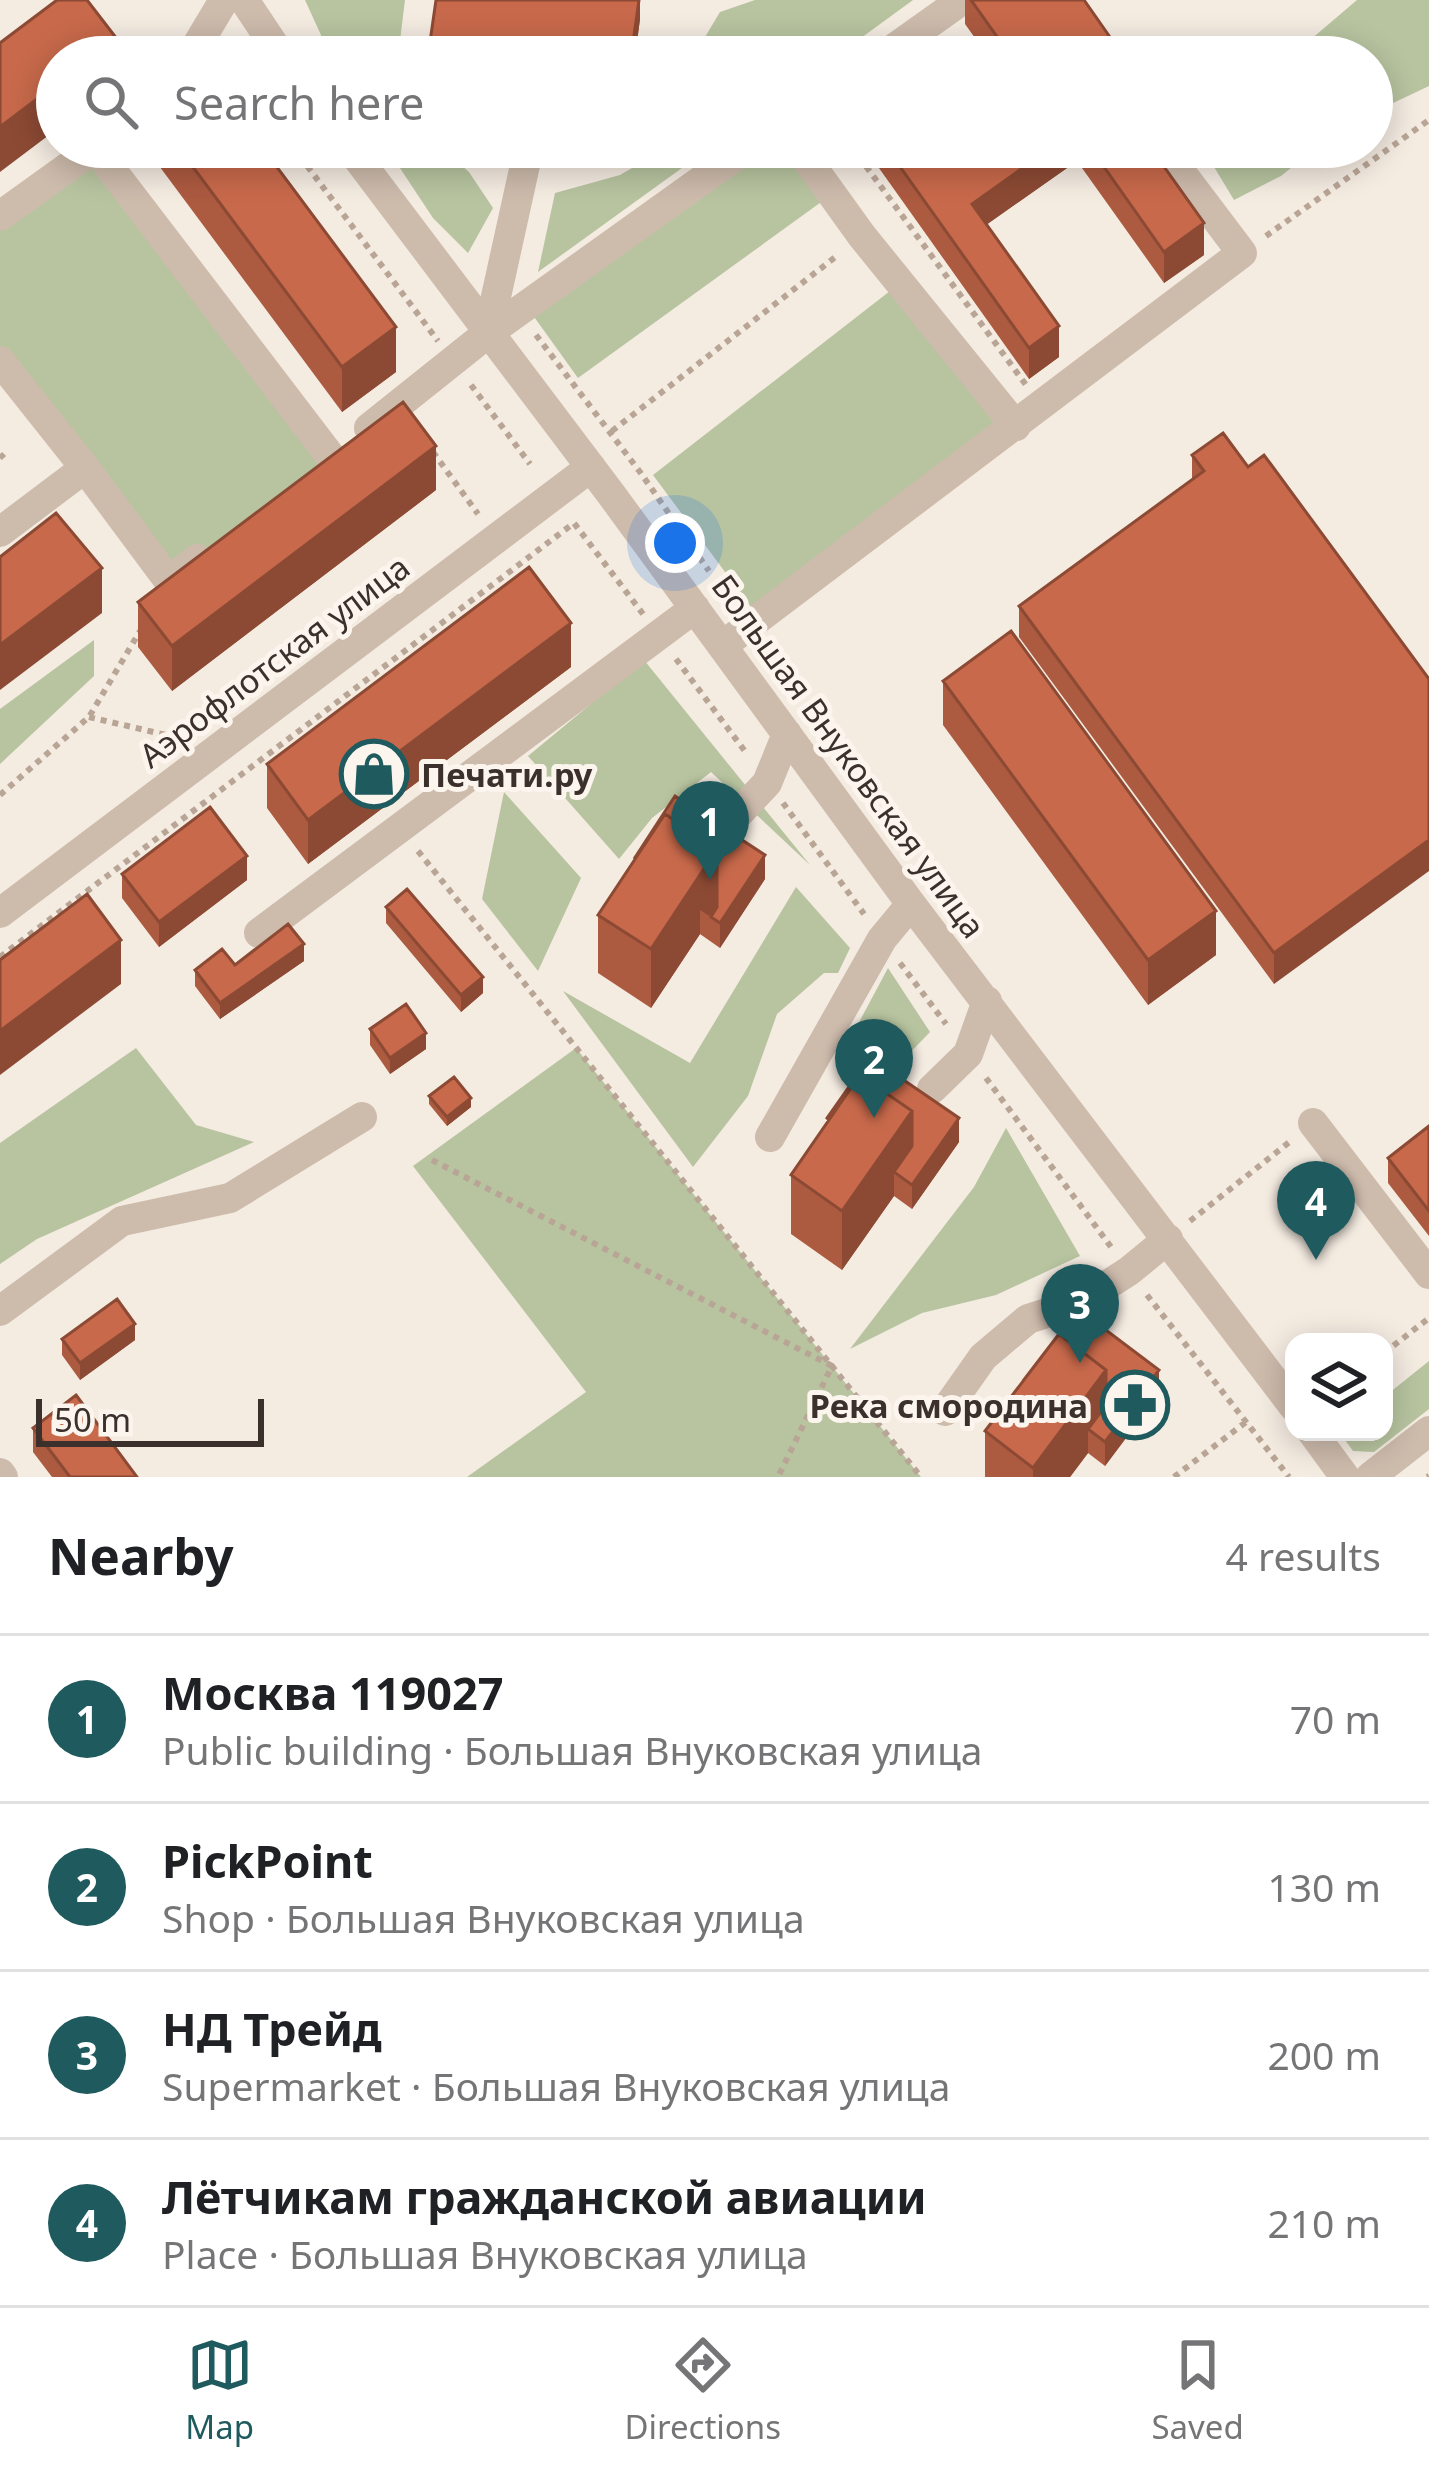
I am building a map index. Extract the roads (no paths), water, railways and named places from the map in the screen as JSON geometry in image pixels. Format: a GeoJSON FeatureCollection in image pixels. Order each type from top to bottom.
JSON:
{"type":"FeatureCollection","features":[{"type":"Feature","properties":{"kind":"street"},"geometry":{"type":"LineString","coordinates":[[203,36],[224,0]]}},
{"type":"Feature","properties":{"kind":"street"},"geometry":{"type":"LineString","coordinates":[[244,0],[268,36]]}},
{"type":"Feature","properties":{"kind":"street"},"geometry":{"type":"LineString","coordinates":[[911,36],[962,0]]}},
{"type":"Feature","properties":{"kind":"street"},"geometry":{"type":"LineString","coordinates":[[0,216],[66,168]]}},
{"type":"Feature","properties":{"kind":"street"},"geometry":{"type":"LineString","coordinates":[[110,168],[322,464],[488,333],[719,168]]}},
{"type":"Feature","properties":{"kind":"street","name":"Большая Внуковская улица"},"geometry":{"type":"LineString","coordinates":[[365,168],[591,466],[911,904],[1285,1395]]}},
{"type":"Feature","properties":{"kind":"street"},"geometry":{"type":"LineString","coordinates":[[488,333],[524,168]]}},
{"type":"Feature","properties":{"kind":"street"},"geometry":{"type":"LineString","coordinates":[[813,168],[1016,426]]}},
{"type":"Feature","properties":{"kind":"street"},"geometry":{"type":"LineString","coordinates":[[722,646],[1242,253],[1178,168]]}},
{"type":"Feature","properties":{"kind":"street"},"geometry":{"type":"LineString","coordinates":[[0,362],[169,580],[224,538]]}},
{"type":"Feature","properties":{"kind":"street","name":"Аэрофлотская улица"},"geometry":{"type":"LineString","coordinates":[[0,913],[591,466]]}},
{"type":"Feature","properties":{"kind":"street"},"geometry":{"type":"LineString","coordinates":[[0,532],[85,468]]}},
{"type":"Feature","properties":{"kind":"street"},"geometry":{"type":"LineString","coordinates":[[259,933],[694,608]]}},
{"type":"Feature","properties":{"kind":"street"},"geometry":{"type":"LineString","coordinates":[[723,830],[767,782],[787,734]]}},
{"type":"Feature","properties":{"kind":"street"},"geometry":{"type":"LineString","coordinates":[[770,1137],[882,939],[911,904]]}},
{"type":"Feature","properties":{"kind":"street"},"geometry":{"type":"LineString","coordinates":[[932,1089],[968,1054],[987,1001]]}},
{"type":"Feature","properties":{"kind":"street"},"geometry":{"type":"LineString","coordinates":[[0,1311],[122,1221],[230,1198],[362,1117]]}},
{"type":"Feature","properties":{"kind":"street"},"geometry":{"type":"LineString","coordinates":[[1313,1124],[1429,1274]]}},
{"type":"Feature","properties":{"kind":"street"},"geometry":{"type":"LineString","coordinates":[[945,1411],[983,1357],[1028,1319],[1081,1302],[1168,1239]]}},
{"type":"Feature","properties":{"kind":"street"},"geometry":{"type":"LineString","coordinates":[[1370,1477],[1429,1432]]}},
{"type":"Feature","properties":{"kind":"street"},"geometry":{"type":"LineString","coordinates":[[1319,1441],[1345,1477]]}},
{"type":"Feature","properties":{"kind":"place","name":"Печати.ру"},"geometry":{"type":"Point","coordinates":[374,774]}},
{"type":"Feature","properties":{"kind":"place","name":"Москва 119027"},"geometry":{"type":"Point","coordinates":[710,880]}},
{"type":"Feature","properties":{"kind":"place","name":"PickPoint"},"geometry":{"type":"Point","coordinates":[874,1118]}},
{"type":"Feature","properties":{"kind":"place","name":"Лётчикам гражданской авиации"},"geometry":{"type":"Point","coordinates":[1316,1260]}},
{"type":"Feature","properties":{"kind":"place","name":"НД Трейд"},"geometry":{"type":"Point","coordinates":[1080,1363]}},
{"type":"Feature","properties":{"kind":"place","name":"Река смородина"},"geometry":{"type":"Point","coordinates":[1135,1405]}}]}
